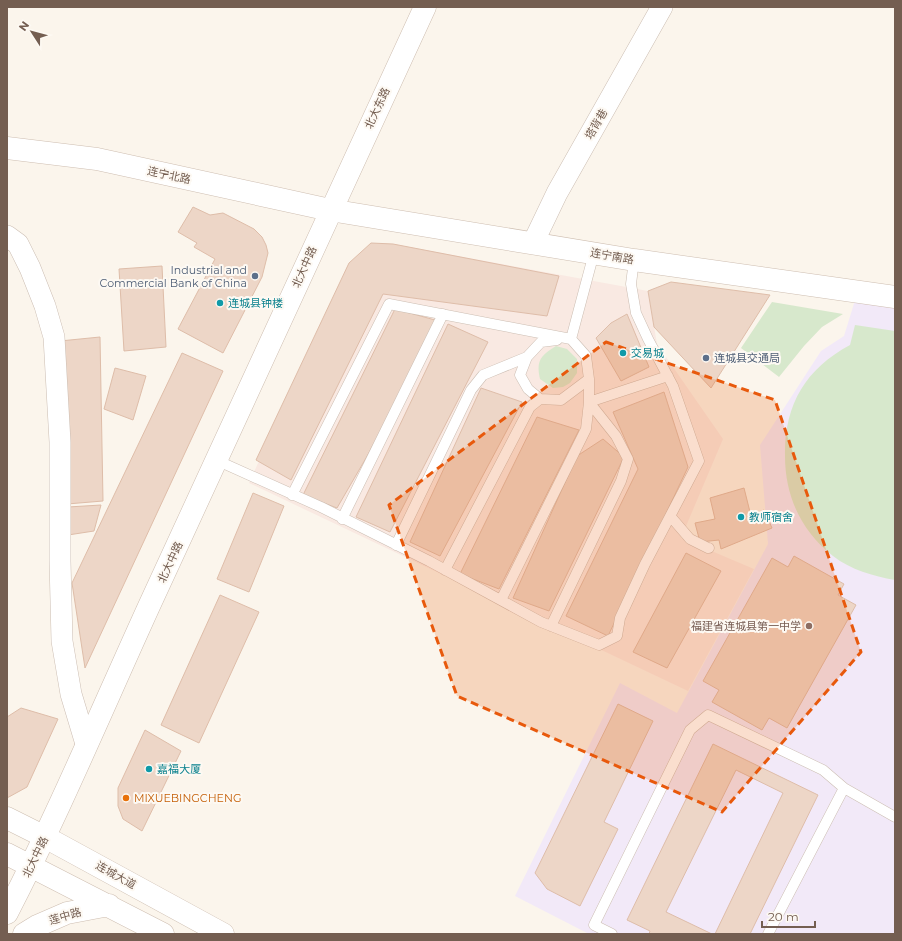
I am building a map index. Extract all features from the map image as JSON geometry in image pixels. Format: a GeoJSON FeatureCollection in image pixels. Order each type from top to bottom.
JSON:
{"type":"FeatureCollection","features":[{"type":"Feature","properties":{"kind":"main road","name":"北大东路"},"geometry":{"type":"LineString","coordinates":[[330,210],[425,7]]}},
{"type":"Feature","properties":{"kind":"main road","name":"连宁北路"},"geometry":{"type":"LineString","coordinates":[[7,148],[97,159],[330,210]]}},
{"type":"Feature","properties":{"kind":"main road","name":"连宁南路"},"geometry":{"type":"LineString","coordinates":[[330,210],[594,254],[895,298]]}},
{"type":"Feature","properties":{"kind":"main road","name":"北大中路"},"geometry":{"type":"LineString","coordinates":[[7,913],[45,837],[330,210]]}},
{"type":"Feature","properties":{"kind":"main road","name":"连城大道"},"geometry":{"type":"LineString","coordinates":[[7,818],[45,837],[223,934]]}},
{"type":"Feature","properties":{"kind":"main road"},"geometry":{"type":"LineString","coordinates":[[7,854],[163,934]]}},
{"type":"Feature","properties":{"kind":"main road","name":"莲中路"},"geometry":{"type":"LineString","coordinates":[[24,934],[37,926],[67,913],[109,905]]}},
{"type":"Feature","properties":{"kind":"street","name":"塔背巷"},"geometry":{"type":"LineString","coordinates":[[533,243],[557,193],[662,7]]}},
{"type":"Feature","properties":{"kind":"street"},"geometry":{"type":"LineString","coordinates":[[7,236],[18,244],[30,268],[45,306],[54,337],[60,442],[62,641],[71,694],[86,744]]}},
{"type":"Feature","properties":{"kind":"lane"},"geometry":{"type":"LineString","coordinates":[[571,339],[594,254]]}},
{"type":"Feature","properties":{"kind":"lane"},"geometry":{"type":"LineString","coordinates":[[216,460],[342,518],[445,570],[541,622],[599,645],[618,636],[620,618],[645,564],[671,517],[699,461],[673,386],[636,313],[631,284],[634,260]]}},
{"type":"Feature","properties":{"kind":"lane"},"geometry":{"type":"LineString","coordinates":[[292,495],[389,304],[571,339],[586,356],[589,379],[589,402],[586,429],[501,600]]}},
{"type":"Feature","properties":{"kind":"lane"},"geometry":{"type":"LineString","coordinates":[[342,518],[443,314]]}},
{"type":"Feature","properties":{"kind":"lane"},"geometry":{"type":"LineString","coordinates":[[571,339],[540,342],[527,357],[520,375],[528,389],[540,399],[561,400],[589,379]]}},
{"type":"Feature","properties":{"kind":"lane"},"geometry":{"type":"LineString","coordinates":[[396,545],[471,390],[483,375],[527,357]]}},
{"type":"Feature","properties":{"kind":"lane"},"geometry":{"type":"LineString","coordinates":[[589,402],[668,376]]}},
{"type":"Feature","properties":{"kind":"lane"},"geometry":{"type":"LineString","coordinates":[[445,570],[530,407],[540,399]]}},
{"type":"Feature","properties":{"kind":"lane"},"geometry":{"type":"LineString","coordinates":[[551,626],[621,481],[628,459],[616,436],[589,402]]}},
{"type":"Feature","properties":{"kind":"lane"},"geometry":{"type":"LineString","coordinates":[[671,517],[690,539],[709,548]]}},
{"type":"Feature","properties":{"kind":"lane"},"geometry":{"type":"LineString","coordinates":[[612,934],[594,925],[690,730],[708,715],[823,770],[844,788],[895,817]]}},
{"type":"Feature","properties":{"kind":"lane"},"geometry":{"type":"LineString","coordinates":[[768,934],[844,788]]}},
{"type":"Feature","properties":{"kind":"highlighted area"},"geometry":{"type":"Polygon","coordinates":[[[606,342],[775,400],[861,652],[722,812],[457,696],[389,505],[606,342]]]}},
{"type":"Feature","properties":{"kind":"shaded area","name":"交易城"},"geometry":{"type":"Polygon","coordinates":[[[371,243],[393,244],[648,291],[657,344],[723,439],[681,538],[754,569],[688,691],[249,483],[347,267],[371,243]]]}},
{"type":"Feature","properties":{"kind":"shaded area","name":"福建省连城县第一中学"},"geometry":{"type":"Polygon","coordinates":[[[856,297],[895,303],[895,934],[589,934],[515,896],[620,683],[677,713],[768,544],[760,445],[821,351],[844,336],[856,297]]]}},
{"type":"Feature","properties":{"kind":"green space"},"geometry":{"type":"Polygon","coordinates":[[[772,302],[843,314],[822,327],[804,346],[779,377],[741,348],[772,302]]]}},
{"type":"Feature","properties":{"kind":"green space"},"geometry":{"type":"Polygon","coordinates":[[[855,325],[895,331],[895,580],[879,577],[855,569],[833,556],[812,535],[804,524],[797,512],[788,485],[785,456],[786,438],[788,421],[793,405],[809,377],[821,365],[850,345],[855,325]]]}},
{"type":"Feature","properties":{"kind":"green space"},"geometry":{"type":"Polygon","coordinates":[[[556,346],[567,349],[577,359],[577,373],[570,383],[563,387],[553,388],[540,379],[539,363],[546,353],[556,346]]]}},
{"type":"Feature","properties":{"kind":"building","name":"连城县钟楼"},"geometry":{"type":"Polygon","coordinates":[[[193,207],[210,215],[223,213],[254,229],[262,237],[268,253],[262,277],[223,353],[178,329],[215,259],[194,247],[197,243],[178,232],[193,207]]]}},
{"type":"Feature","properties":{"kind":"building"},"geometry":{"type":"Polygon","coordinates":[[[371,243],[393,244],[559,276],[547,316],[383,294],[291,480],[256,460],[349,263],[371,243]]]}},
{"type":"Feature","properties":{"kind":"building"},"geometry":{"type":"Polygon","coordinates":[[[162,266],[166,347],[124,351],[119,269],[162,266]]]}},
{"type":"Feature","properties":{"kind":"building","name":"连城县交通局"},"geometry":{"type":"Polygon","coordinates":[[[671,282],[770,295],[711,388],[654,327],[648,291],[671,282]]]}},
{"type":"Feature","properties":{"kind":"building"},"geometry":{"type":"Polygon","coordinates":[[[395,309],[435,320],[403,390],[337,508],[303,495],[395,309]]]}},
{"type":"Feature","properties":{"kind":"building","name":"交易城"},"geometry":{"type":"Polygon","coordinates":[[[627,314],[649,367],[621,381],[596,338],[611,323],[627,314]]]}},
{"type":"Feature","properties":{"kind":"building"},"geometry":{"type":"Polygon","coordinates":[[[448,324],[488,342],[390,532],[356,517],[448,324]]]}},
{"type":"Feature","properties":{"kind":"building"},"geometry":{"type":"Polygon","coordinates":[[[100,337],[103,501],[67,504],[60,341],[100,337]]]}},
{"type":"Feature","properties":{"kind":"building"},"geometry":{"type":"Polygon","coordinates":[[[182,353],[223,371],[85,668],[72,583],[182,353]]]}},
{"type":"Feature","properties":{"kind":"building"},"geometry":{"type":"Polygon","coordinates":[[[115,368],[146,376],[133,420],[104,409],[115,368]]]}},
{"type":"Feature","properties":{"kind":"building"},"geometry":{"type":"Polygon","coordinates":[[[481,388],[522,402],[440,556],[410,542],[481,388]]]}},
{"type":"Feature","properties":{"kind":"building"},"geometry":{"type":"Polygon","coordinates":[[[664,392],[688,467],[608,636],[566,616],[638,469],[613,412],[664,392]]]}},
{"type":"Feature","properties":{"kind":"building"},"geometry":{"type":"Polygon","coordinates":[[[537,417],[579,430],[499,589],[460,574],[537,417]]]}},
{"type":"Feature","properties":{"kind":"building"},"geometry":{"type":"Polygon","coordinates":[[[603,439],[624,457],[549,611],[513,598],[577,456],[603,439]]]}},
{"type":"Feature","properties":{"kind":"building","name":"教师宿舍"},"geometry":{"type":"Polygon","coordinates":[[[744,488],[751,516],[764,510],[772,528],[721,549],[719,540],[700,542],[695,523],[715,519],[710,498],[744,488]]]}},
{"type":"Feature","properties":{"kind":"building"},"geometry":{"type":"Polygon","coordinates":[[[253,493],[284,506],[249,592],[217,579],[253,493]]]}},
{"type":"Feature","properties":{"kind":"building"},"geometry":{"type":"Polygon","coordinates":[[[101,505],[94,531],[68,535],[68,507],[101,505]]]}},
{"type":"Feature","properties":{"kind":"building"},"geometry":{"type":"Polygon","coordinates":[[[686,553],[721,571],[667,668],[633,652],[686,553]]]}},
{"type":"Feature","properties":{"kind":"building"},"geometry":{"type":"Polygon","coordinates":[[[794,556],[844,584],[838,595],[856,605],[787,728],[769,718],[762,730],[712,702],[719,690],[703,681],[772,558],[788,567],[794,556]]]}},
{"type":"Feature","properties":{"kind":"building"},"geometry":{"type":"Polygon","coordinates":[[[220,595],[259,612],[199,743],[161,725],[220,595]]]}},
{"type":"Feature","properties":{"kind":"building"},"geometry":{"type":"Polygon","coordinates":[[[618,704],[653,721],[604,822],[618,829],[580,906],[547,889],[535,873],[618,704]]]}},
{"type":"Feature","properties":{"kind":"building"},"geometry":{"type":"Polygon","coordinates":[[[21,708],[58,719],[27,787],[7,798],[7,717],[21,708]]]}},
{"type":"Feature","properties":{"kind":"building","name":"嘉福大厦"},"geometry":{"type":"Polygon","coordinates":[[[145,730],[181,751],[142,831],[123,819],[118,806],[118,788],[145,730]]]}},
{"type":"Feature","properties":{"kind":"building"},"geometry":{"type":"Polygon","coordinates":[[[713,744],[818,795],[750,934],[715,934],[783,793],[736,770],[666,912],[712,934],[649,934],[650,931],[627,920],[713,744]]]}},
{"type":"Feature","properties":{"kind":"place","name":"Industrial and Commercial Bank of China"},"geometry":{"type":"Point","coordinates":[255,276]}},
{"type":"Feature","properties":{"kind":"place","name":"连城县钟楼"},"geometry":{"type":"Point","coordinates":[220,303]}},
{"type":"Feature","properties":{"kind":"place","name":"交易城"},"geometry":{"type":"Point","coordinates":[623,353]}},
{"type":"Feature","properties":{"kind":"place","name":"连城县交通局"},"geometry":{"type":"Point","coordinates":[706,358]}},
{"type":"Feature","properties":{"kind":"place","name":"教师宿舍"},"geometry":{"type":"Point","coordinates":[741,517]}},
{"type":"Feature","properties":{"kind":"place","name":"福建省连城县第一中学"},"geometry":{"type":"Point","coordinates":[809,626]}},
{"type":"Feature","properties":{"kind":"place","name":"嘉福大厦"},"geometry":{"type":"Point","coordinates":[149,769]}},
{"type":"Feature","properties":{"kind":"place","name":"MIXUEBINGCHENG"},"geometry":{"type":"Point","coordinates":[126,798]}}]}
